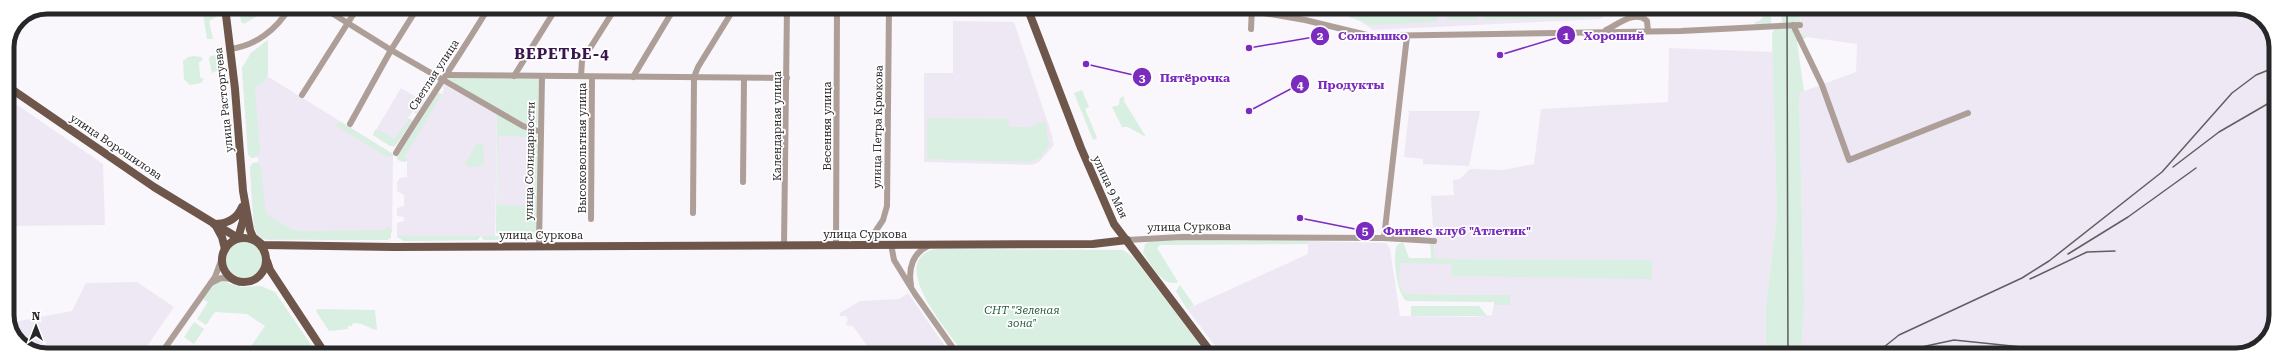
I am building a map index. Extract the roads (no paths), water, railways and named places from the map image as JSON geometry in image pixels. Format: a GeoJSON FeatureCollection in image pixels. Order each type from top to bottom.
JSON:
{"type":"FeatureCollection","features":[{"type":"Feature","properties":{"kind":"main road","name":"улица Расторгуева"},"geometry":{"type":"LineString","coordinates":[[226,14],[243,191],[250,230],[257,242]]}},
{"type":"Feature","properties":{"kind":"main road","name":"улица 9 Мая"},"geometry":{"type":"LineString","coordinates":[[1030,14],[1094,182],[1114,224],[1208,348]]}},
{"type":"Feature","properties":{"kind":"main road","name":"улица Ворошилова"},"geometry":{"type":"LineString","coordinates":[[14,91],[148,183],[238,238]]}},
{"type":"Feature","properties":{"kind":"main road","name":"улица Расторгуева"},"geometry":{"type":"LineString","coordinates":[[238,238],[243,221],[243,191]]}},
{"type":"Feature","properties":{"kind":"main road"},"geometry":{"type":"LineString","coordinates":[[243,206],[238,215],[230,221],[214,224],[222,237],[225,271],[232,278],[243,282],[269,279],[286,296]]}},
{"type":"Feature","properties":{"kind":"main road"},"geometry":{"type":"LineString","coordinates":[[223,254],[230,243],[238,238],[250,238],[257,242],[264,250],[270,270],[321,348]]}},
{"type":"Feature","properties":{"kind":"main road","name":"улица Суркова"},"geometry":{"type":"LineString","coordinates":[[257,242],[265,245],[297,246],[539,246],[1093,244],[1127,240]]}},
{"type":"Feature","properties":{"kind":"main road","name":"улица Суркова"},"geometry":{"type":"LineString","coordinates":[[266,260],[270,253],[276,249],[297,246]]}},
{"type":"Feature","properties":{"kind":"main road"},"geometry":{"type":"LineString","coordinates":[[255,280],[263,271],[266,260]]}},
{"type":"Feature","properties":{"kind":"street"},"geometry":{"type":"LineString","coordinates":[[229,49],[243,47],[261,38],[276,26],[285,14]]}},
{"type":"Feature","properties":{"kind":"street"},"geometry":{"type":"LineString","coordinates":[[333,14],[442,80],[523,126],[541,132]]}},
{"type":"Feature","properties":{"kind":"street"},"geometry":{"type":"LineString","coordinates":[[302,95],[354,14]]}},
{"type":"Feature","properties":{"kind":"street"},"geometry":{"type":"LineString","coordinates":[[350,124],[391,50],[414,14]]}},
{"type":"Feature","properties":{"kind":"street","name":"Светлая улица"},"geometry":{"type":"LineString","coordinates":[[396,153],[442,80],[448,75],[485,14]]}},
{"type":"Feature","properties":{"kind":"street"},"geometry":{"type":"LineString","coordinates":[[514,76],[553,14]]}},
{"type":"Feature","properties":{"kind":"street","name":"Высоковольтная улица"},"geometry":{"type":"LineString","coordinates":[[581,76],[582,61],[612,14]]}},
{"type":"Feature","properties":{"kind":"street"},"geometry":{"type":"LineString","coordinates":[[633,77],[671,14]]}},
{"type":"Feature","properties":{"kind":"street"},"geometry":{"type":"LineString","coordinates":[[693,213],[694,77],[698,67],[731,14]]}},
{"type":"Feature","properties":{"kind":"street","name":"Календарная улица"},"geometry":{"type":"LineString","coordinates":[[784,245],[787,14]]}},
{"type":"Feature","properties":{"kind":"street","name":"Весенняя улица"},"geometry":{"type":"LineString","coordinates":[[836,245],[837,14]]}},
{"type":"Feature","properties":{"kind":"street","name":"улица Петра Крюкова"},"geometry":{"type":"LineString","coordinates":[[875,245],[875,232],[883,220],[887,206],[889,14]]}},
{"type":"Feature","properties":{"kind":"street"},"geometry":{"type":"LineString","coordinates":[[1251,29],[1252,14]]}},
{"type":"Feature","properties":{"kind":"street"},"geometry":{"type":"LineString","coordinates":[[1269,14],[1331,26],[1360,35],[1407,36],[1758,28],[1800,25]]}},
{"type":"Feature","properties":{"kind":"street"},"geometry":{"type":"LineString","coordinates":[[1604,31],[1627,18],[1634,17],[1646,19],[1648,31]]}},
{"type":"Feature","properties":{"kind":"street"},"geometry":{"type":"LineString","coordinates":[[1794,25],[1822,85],[1849,160],[1968,112]]}},
{"type":"Feature","properties":{"kind":"street"},"geometry":{"type":"LineString","coordinates":[[1384,238],[1407,36]]}},
{"type":"Feature","properties":{"kind":"street"},"geometry":{"type":"LineString","coordinates":[[448,75],[787,78]]}},
{"type":"Feature","properties":{"kind":"street","name":"улица Солидарности"},"geometry":{"type":"LineString","coordinates":[[539,246],[542,77]]}},
{"type":"Feature","properties":{"kind":"street","name":"Высоковольтная улица"},"geometry":{"type":"LineString","coordinates":[[591,220],[592,77]]}},
{"type":"Feature","properties":{"kind":"street"},"geometry":{"type":"LineString","coordinates":[[743,182],[744,78]]}},
{"type":"Feature","properties":{"kind":"street","name":"улица Суркова"},"geometry":{"type":"LineString","coordinates":[[1127,240],[1154,237],[1384,238],[1434,240]]}},
{"type":"Feature","properties":{"kind":"street"},"geometry":{"type":"LineString","coordinates":[[891,244],[894,260],[914,294],[953,348]]}},
{"type":"Feature","properties":{"kind":"street"},"geometry":{"type":"LineString","coordinates":[[914,294],[910,281],[912,260],[923,248],[934,244]]}},
{"type":"Feature","properties":{"kind":"street"},"geometry":{"type":"LineString","coordinates":[[165,348],[217,273],[223,254]]}},
{"type":"Feature","properties":{"kind":"street"},"geometry":{"type":"LineString","coordinates":[[208,286],[221,278],[232,278]]}},
{"type":"Feature","properties":{"kind":"railway"},"geometry":{"type":"LineString","coordinates":[[1787,14],[1788,348]]}},
{"type":"Feature","properties":{"kind":"railway"},"geometry":{"type":"LineString","coordinates":[[1883,348],[1899,335],[2022,278],[2049,261],[2162,172],[2232,93],[2256,75],[2269,70]]}},
{"type":"Feature","properties":{"kind":"railway"},"geometry":{"type":"LineString","coordinates":[[2173,167],[2219,132],[2269,103]]}},
{"type":"Feature","properties":{"kind":"railway"},"geometry":{"type":"LineString","coordinates":[[2068,254],[2128,217],[2196,168]]}},
{"type":"Feature","properties":{"kind":"railway"},"geometry":{"type":"LineString","coordinates":[[2030,279],[2087,252],[2115,251]]}},
{"type":"Feature","properties":{"kind":"railway"},"geometry":{"type":"LineString","coordinates":[[1920,348],[1954,340],[2031,348]]}},
{"type":"Feature","properties":{"kind":"place","name":"Солнышко"},"geometry":{"type":"Point","coordinates":[1249,48]}},
{"type":"Feature","properties":{"kind":"place","name":"Хороший"},"geometry":{"type":"Point","coordinates":[1500,55]}},
{"type":"Feature","properties":{"kind":"place","name":"Пятёрочка"},"geometry":{"type":"Point","coordinates":[1086,64]}},
{"type":"Feature","properties":{"kind":"place","name":"Продукты"},"geometry":{"type":"Point","coordinates":[1249,111]}},
{"type":"Feature","properties":{"kind":"place","name":"Фитнес клуб \"Атлетик\""},"geometry":{"type":"Point","coordinates":[1300,218]}},
{"type":"Feature","properties":{"kind":"district","name":"ВЕРЕТЬЕ-4"},"geometry":{"type":"Point","coordinates":[562,54]}},
{"type":"Feature","properties":{"kind":"park label","name":"СНТ \"Зеленая зона\""},"geometry":{"type":"Point","coordinates":[1022,316]}}]}
